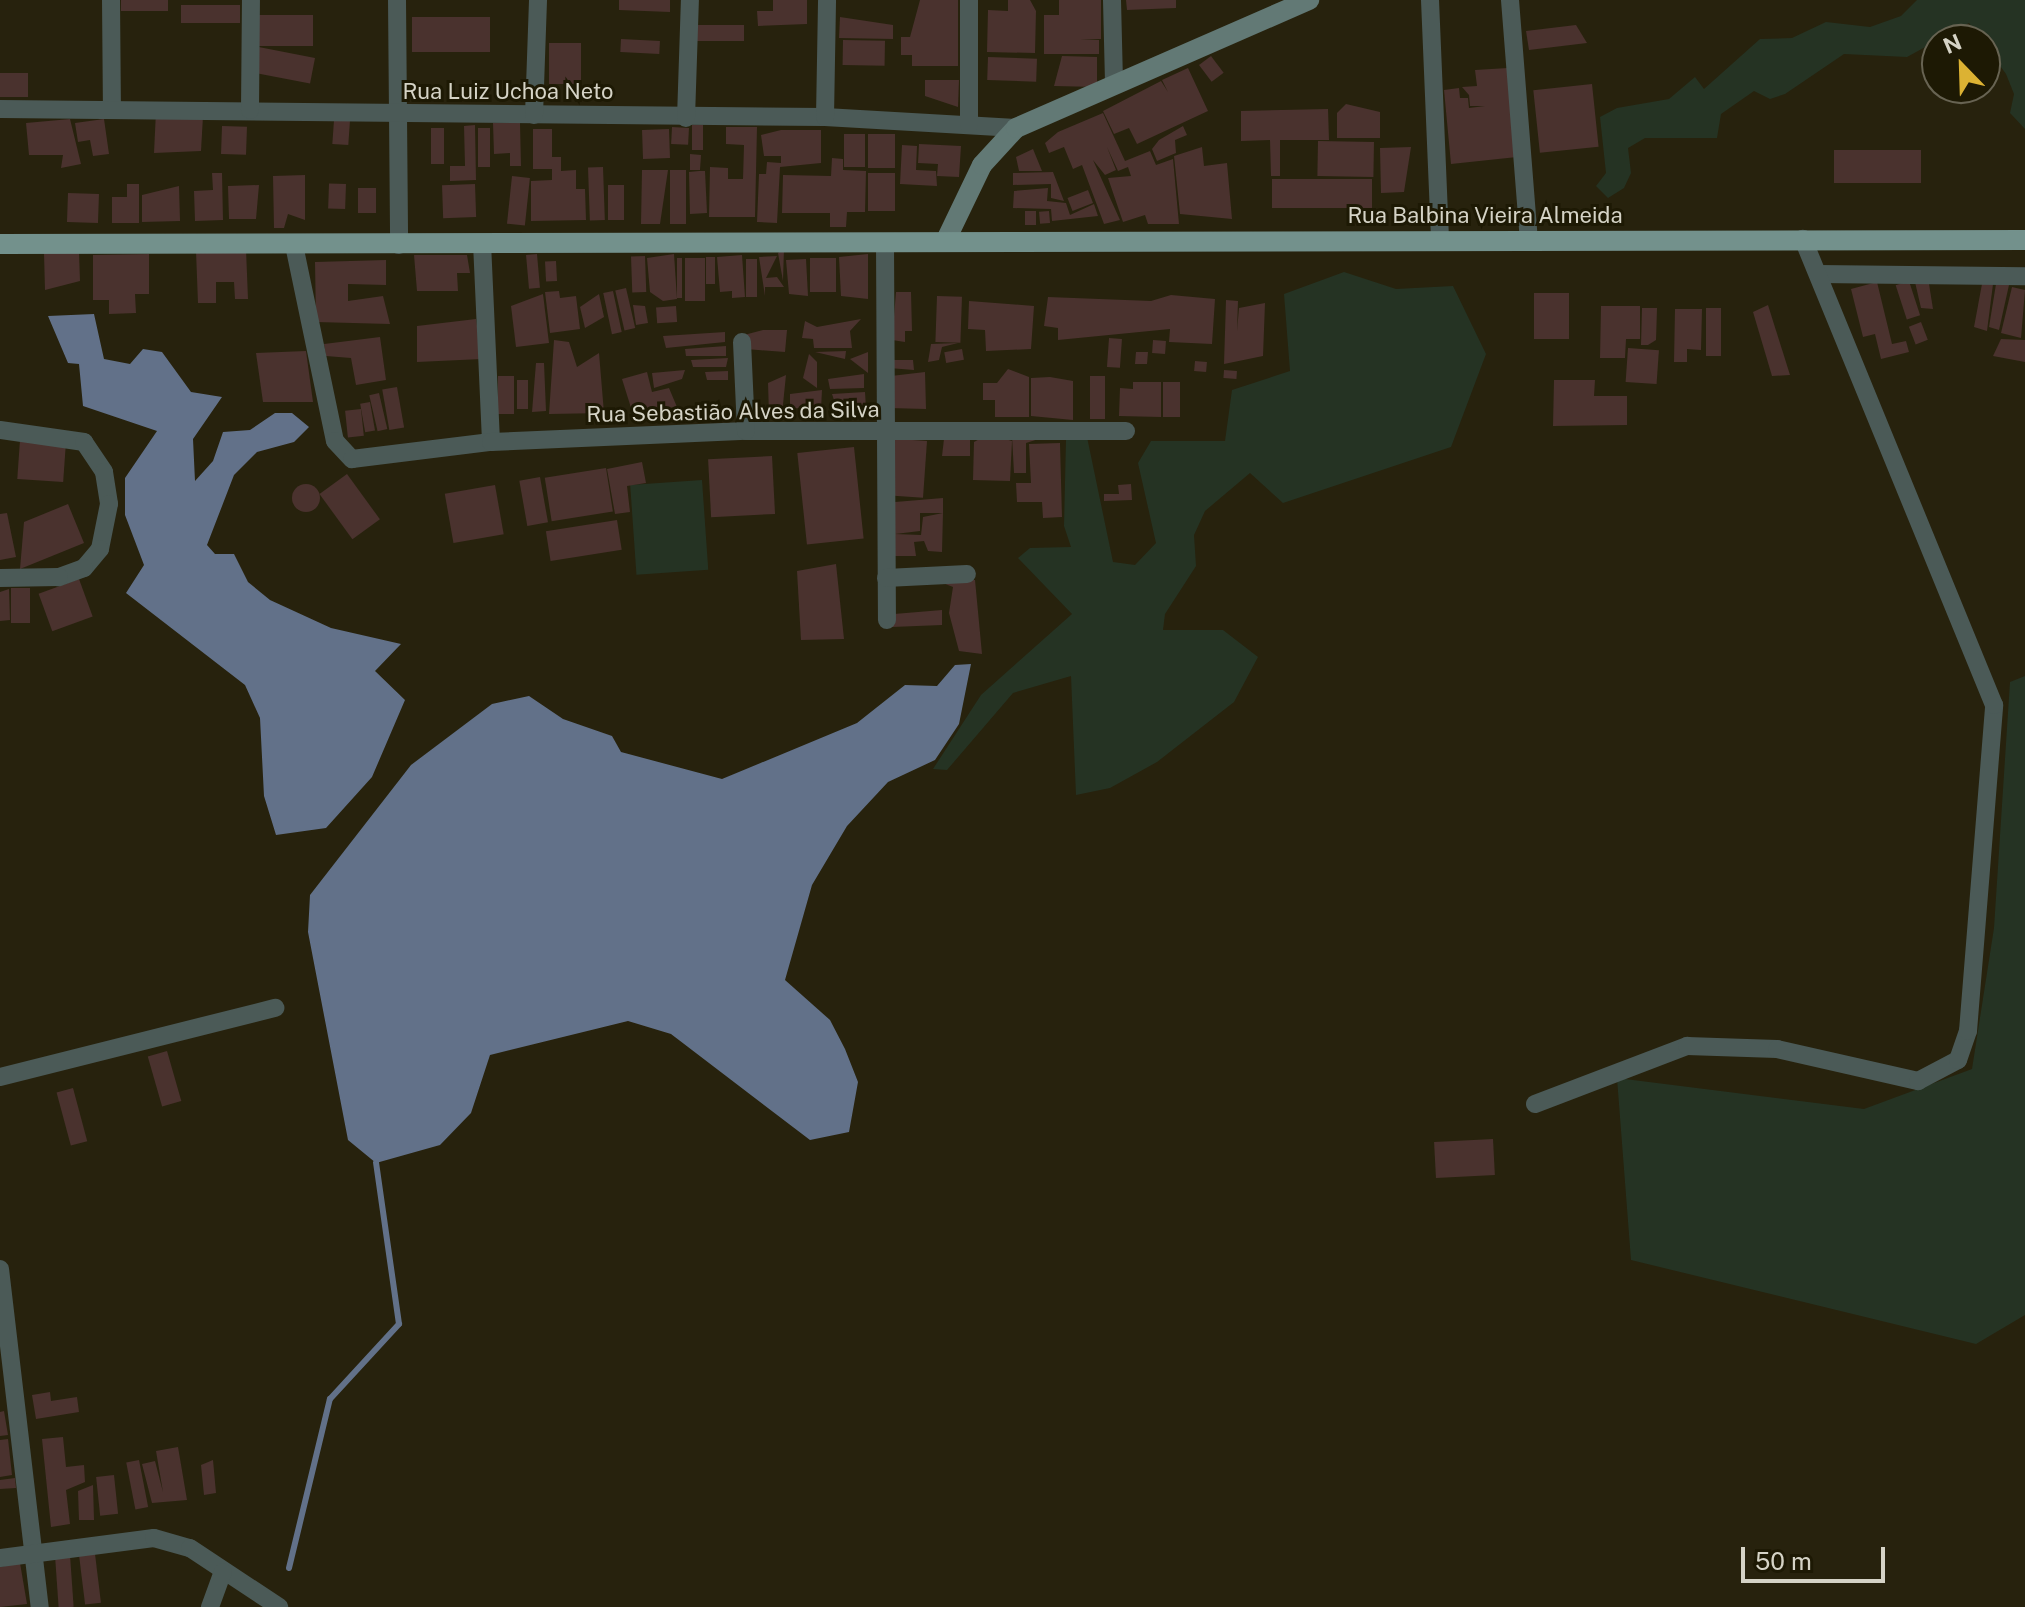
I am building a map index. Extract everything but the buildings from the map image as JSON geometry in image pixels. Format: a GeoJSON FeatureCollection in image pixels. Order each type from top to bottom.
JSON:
{"type":"FeatureCollection","features":[{"type":"Feature","properties":{"kind":"main road","name":"Rua Balbina Vieira Almeida"},"geometry":{"type":"LineString","coordinates":[[0,244],[2025,240]]}},
{"type":"Feature","properties":{"kind":"street"},"geometry":{"type":"LineString","coordinates":[[111,0],[112,109]]}},
{"type":"Feature","properties":{"kind":"street"},"geometry":{"type":"LineString","coordinates":[[250,110],[251,0]]}},
{"type":"Feature","properties":{"kind":"street"},"geometry":{"type":"LineString","coordinates":[[397,0],[401,116],[399,245]]}},
{"type":"Feature","properties":{"kind":"street"},"geometry":{"type":"LineString","coordinates":[[534,115],[538,0]]}},
{"type":"Feature","properties":{"kind":"street"},"geometry":{"type":"LineString","coordinates":[[686,118],[690,0]]}},
{"type":"Feature","properties":{"kind":"street"},"geometry":{"type":"LineString","coordinates":[[825,117],[827,0]]}},
{"type":"Feature","properties":{"kind":"street"},"geometry":{"type":"LineString","coordinates":[[969,0],[969,125]]}},
{"type":"Feature","properties":{"kind":"street"},"geometry":{"type":"LineString","coordinates":[[1112,0],[1114,83]]}},
{"type":"Feature","properties":{"kind":"street"},"geometry":{"type":"LineString","coordinates":[[945,242],[982,165],[1016,128],[1309,0]]}},
{"type":"Feature","properties":{"kind":"street"},"geometry":{"type":"LineString","coordinates":[[1430,0],[1440,240]]}},
{"type":"Feature","properties":{"kind":"street"},"geometry":{"type":"LineString","coordinates":[[1510,0],[1529,240]]}},
{"type":"Feature","properties":{"kind":"street","name":"Rua Luiz Uchoa Neto"},"geometry":{"type":"LineString","coordinates":[[0,109],[250,110],[401,116],[825,117],[1016,128]]}},
{"type":"Feature","properties":{"kind":"street"},"geometry":{"type":"LineString","coordinates":[[1535,1104],[1687,1046],[1777,1049],[1918,1081],[1958,1060],[1968,1031],[1994,705],[1803,239]]}},
{"type":"Feature","properties":{"kind":"street"},"geometry":{"type":"LineString","coordinates":[[482,243],[491,442]]}},
{"type":"Feature","properties":{"kind":"street"},"geometry":{"type":"LineString","coordinates":[[885,244],[887,620]]}},
{"type":"Feature","properties":{"kind":"street","name":"Rua Sebastião Alves da Silva"},"geometry":{"type":"LineString","coordinates":[[294,245],[343,455],[491,442],[746,431],[1126,431]]}},
{"type":"Feature","properties":{"kind":"street"},"geometry":{"type":"LineString","coordinates":[[1818,274],[2025,276]]}},
{"type":"Feature","properties":{"kind":"street"},"geometry":{"type":"LineString","coordinates":[[742,342],[746,431]]}},
{"type":"Feature","properties":{"kind":"street"},"geometry":{"type":"LineString","coordinates":[[0,430],[40,431],[91,448],[108,491],[100,549],[84,568],[59,577],[0,578]]}},
{"type":"Feature","properties":{"kind":"street"},"geometry":{"type":"LineString","coordinates":[[886,578],[967,574]]}},
{"type":"Feature","properties":{"kind":"street"},"geometry":{"type":"LineString","coordinates":[[0,1077],[275,1008]]}},
{"type":"Feature","properties":{"kind":"street"},"geometry":{"type":"LineString","coordinates":[[0,1269],[36,1551],[40,1607]]}},
{"type":"Feature","properties":{"kind":"street"},"geometry":{"type":"LineString","coordinates":[[0,1558],[154,1538],[190,1548],[279,1607]]}},
{"type":"Feature","properties":{"kind":"street"},"geometry":{"type":"LineString","coordinates":[[210,1607],[223,1572]]}},
{"type":"Feature","properties":{"kind":"green space"},"geometry":{"type":"Polygon","coordinates":[[[1917,0],[2025,0],[2025,129],[2010,113],[2014,94],[2001,67],[2001,24],[1921,24],[1921,49],[1907,57],[1844,54],[1785,94],[1770,99],[1754,91],[1721,114],[1717,138],[1645,138],[1628,148],[1631,173],[1624,188],[1608,198],[1596,186],[1606,173],[1600,117],[1617,108],[1669,99],[1695,77],[1704,89],[1760,39],[1792,38],[1826,22],[1870,27],[1901,16],[1917,0]]]}},
{"type":"Feature","properties":{"kind":"green space"},"geometry":{"type":"Polygon","coordinates":[[[1344,272],[1396,289],[1453,286],[1486,354],[1451,447],[1283,503],[1250,473],[1205,511],[1194,535],[1196,566],[1165,614],[1163,630],[1223,630],[1258,657],[1234,702],[1157,762],[1110,788],[1076,795],[1071,676],[1013,693],[947,770],[933,769],[981,695],[1072,614],[1018,558],[1030,548],[1071,547],[1064,526],[1066,440],[1087,437],[1113,562],[1135,565],[1156,543],[1138,463],[1151,441],[1225,441],[1232,390],[1290,371],[1284,294],[1344,272]]]}},
{"type":"Feature","properties":{"kind":"green space"},"geometry":{"type":"Polygon","coordinates":[[[702,480],[708,570],[636,575],[630,485],[702,480]]]}},
{"type":"Feature","properties":{"kind":"green space"},"geometry":{"type":"Polygon","coordinates":[[[2025,676],[2025,1315],[1976,1344],[1631,1260],[1617,1078],[1864,1109],[1972,1069],[1994,928],[2010,682],[2025,676]]]}},
{"type":"Feature","properties":{"kind":"water"},"geometry":{"type":"Polygon","coordinates":[[[94,314],[104,359],[130,364],[143,349],[162,352],[191,392],[222,397],[193,439],[195,481],[213,461],[223,432],[250,430],[275,413],[292,413],[309,427],[294,442],[257,452],[234,475],[207,545],[215,554],[234,554],[248,582],[270,600],[331,628],[401,644],[375,671],[405,700],[372,777],[326,828],[276,835],[264,796],[260,718],[245,685],[126,593],[144,565],[125,515],[125,478],[157,431],[83,406],[79,364],[68,363],[48,316],[94,314]]]}},
{"type":"Feature","properties":{"kind":"water"},"geometry":{"type":"Polygon","coordinates":[[[971,664],[959,724],[935,760],[888,782],[847,826],[812,885],[785,980],[830,1020],[845,1049],[858,1082],[849,1132],[810,1140],[671,1034],[628,1021],[490,1055],[471,1113],[440,1145],[376,1163],[348,1140],[308,932],[310,895],[411,765],[492,704],[529,696],[563,719],[612,736],[621,752],[722,779],[857,723],[905,685],[937,686],[955,665],[971,664]]]}},
{"type":"Feature","properties":{"kind":"waterway"},"geometry":{"type":"LineString","coordinates":[[289,1568],[330,1399],[399,1324],[376,1163]]}}]}
